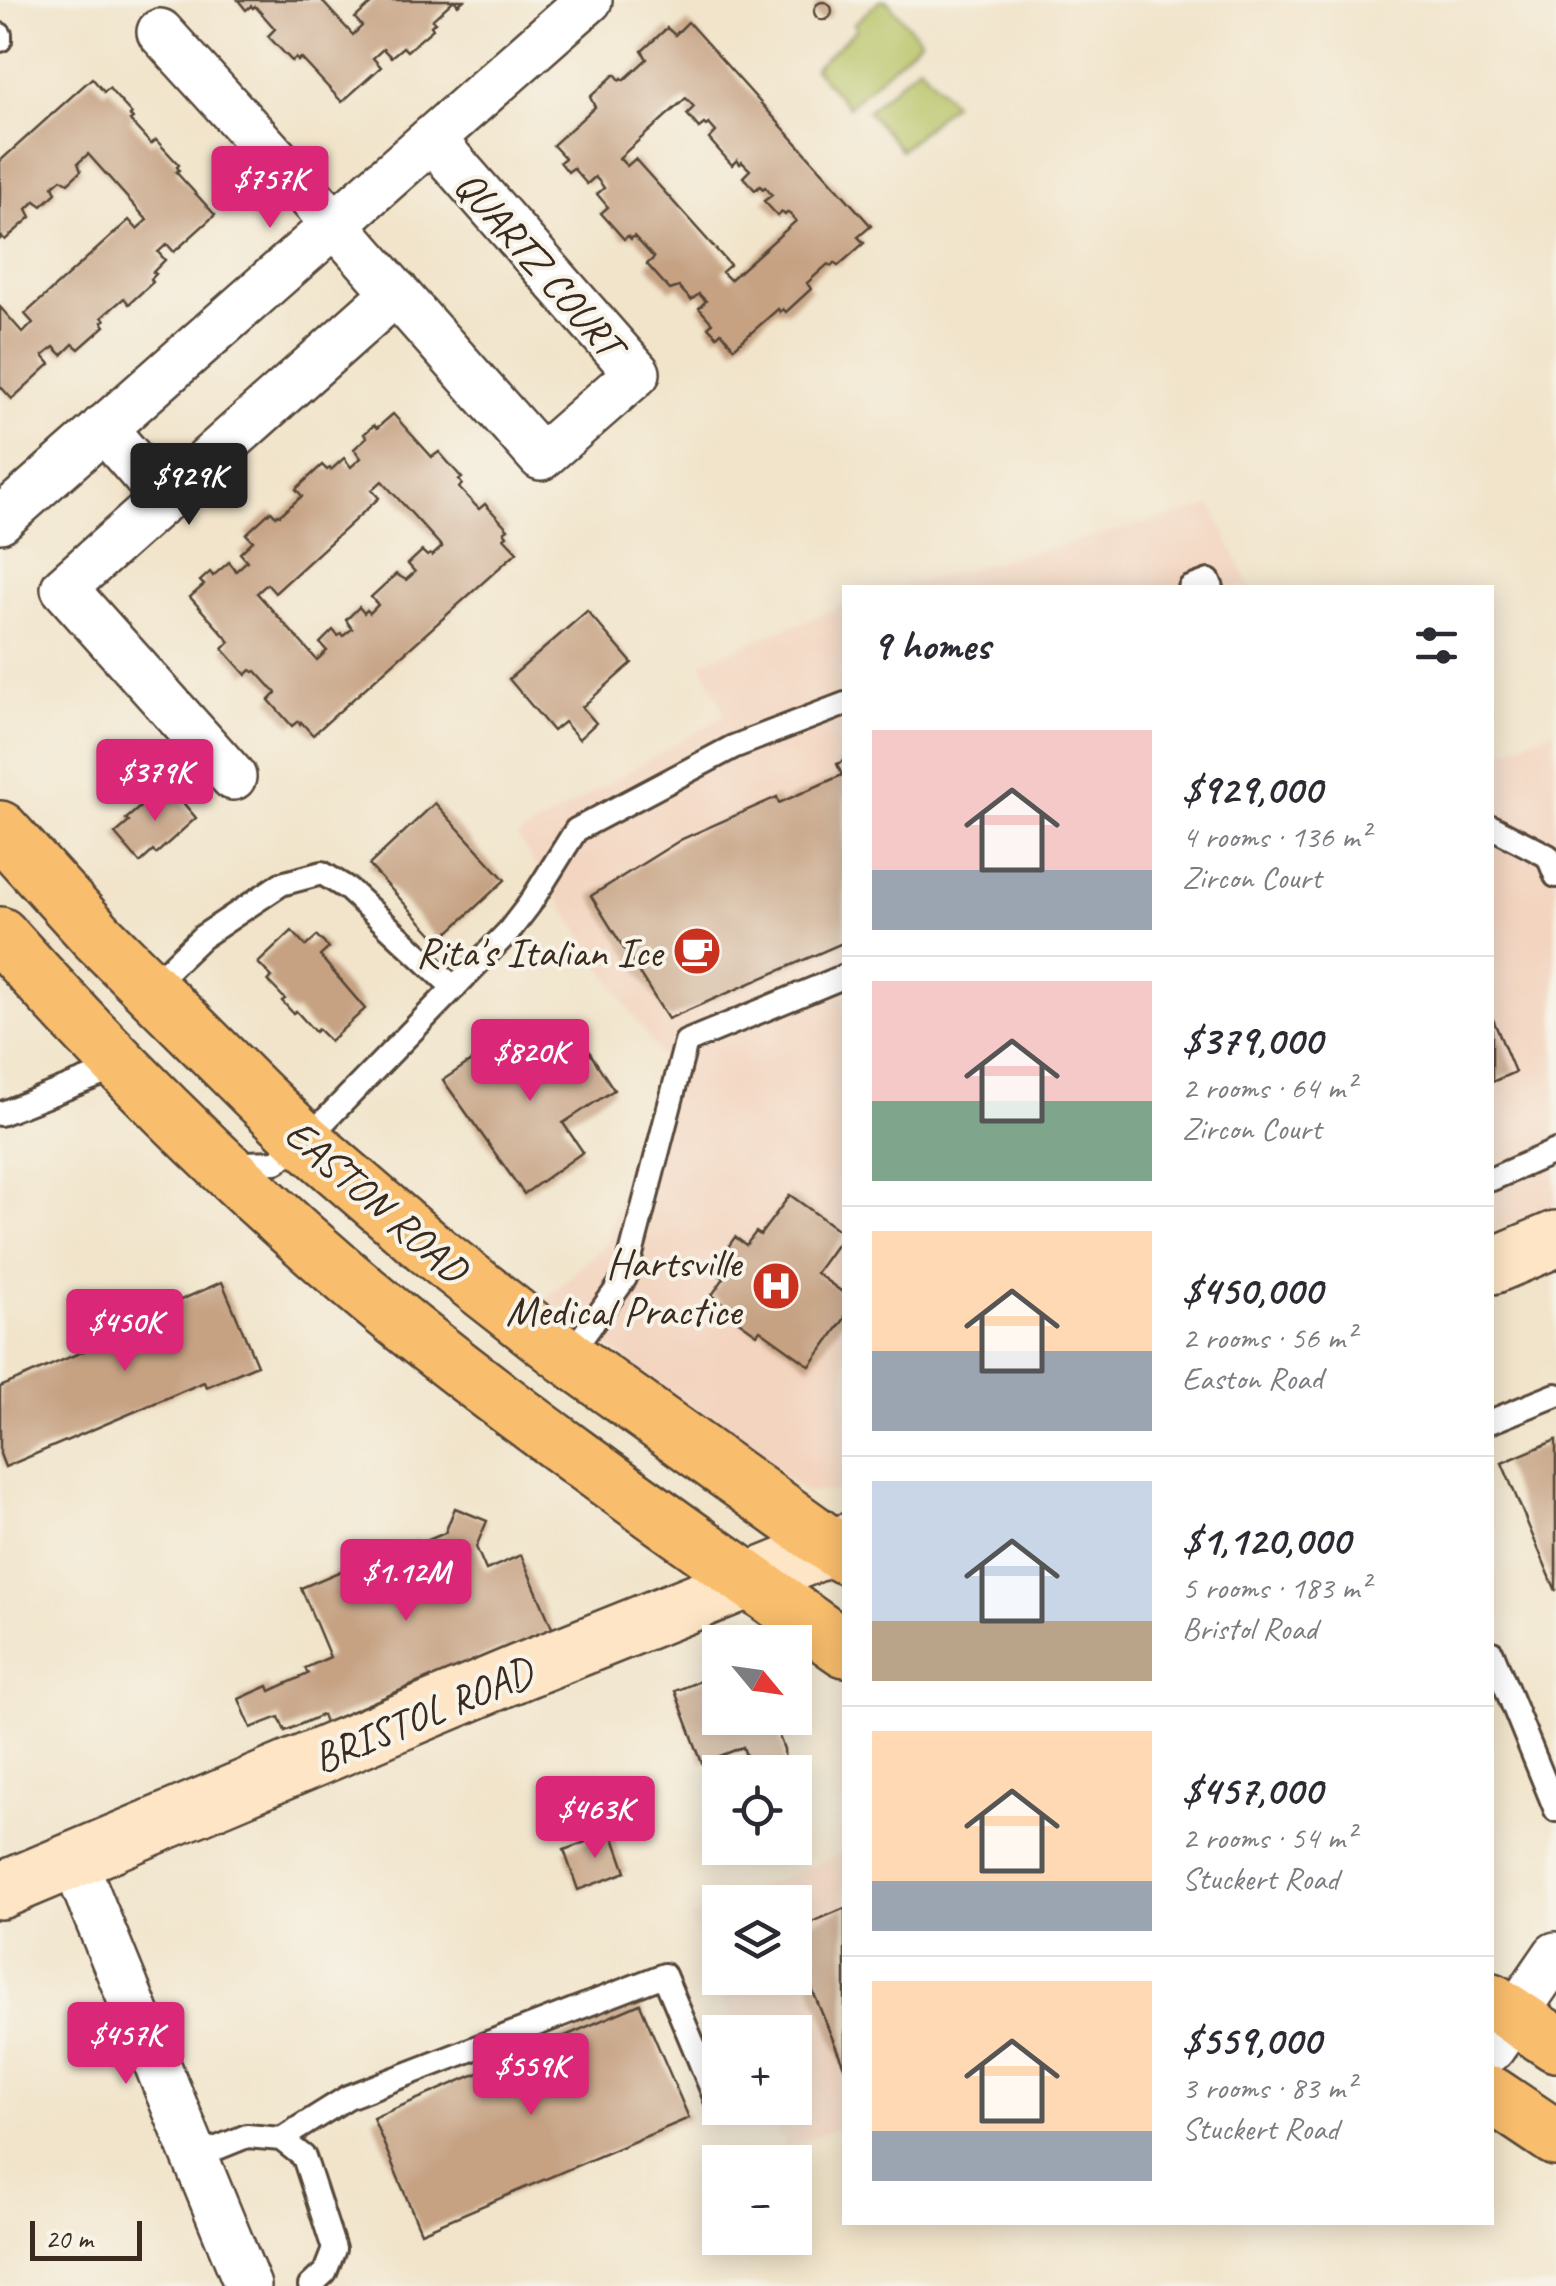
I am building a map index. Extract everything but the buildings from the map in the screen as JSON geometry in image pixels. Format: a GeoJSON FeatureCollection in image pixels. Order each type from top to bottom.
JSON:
{"type":"FeatureCollection","features":[{"type":"Feature","properties":{"kind":"highway","name":"EASTON ROAD"},"geometry":{"type":"LineString","coordinates":[[0,829],[149,988],[305,1140],[429,1248],[568,1357],[841,1549]]}},
{"type":"Feature","properties":{"kind":"highway","name":"EASTON ROAD"},"geometry":{"type":"LineString","coordinates":[[0,935],[68,1012],[269,1210],[409,1329],[526,1419],[842,1646]]}},
{"type":"Feature","properties":{"kind":"highway"},"geometry":{"type":"LineString","coordinates":[[1494,2095],[1556,2138]]}},
{"type":"Feature","properties":{"kind":"main road"},"geometry":{"type":"LineString","coordinates":[[1494,1265],[1556,1239]]}},
{"type":"Feature","properties":{"kind":"main road","name":"BRISTOL ROAD"},"geometry":{"type":"LineString","coordinates":[[0,1891],[502,1680],[841,1549]]}},
{"type":"Feature","properties":{"kind":"street"},"geometry":{"type":"LineString","coordinates":[[0,519],[589,0]]}},
{"type":"Feature","properties":{"kind":"street","name":"QUARTZ COURT"},"geometry":{"type":"LineString","coordinates":[[160,32],[542,457],[637,372],[432,139]]}},
{"type":"Feature","properties":{"kind":"street"},"geometry":{"type":"LineString","coordinates":[[233,777],[64,588],[396,292]]}},
{"type":"Feature","properties":{"kind":"street"},"geometry":{"type":"LineString","coordinates":[[103,428],[165,499]]}},
{"type":"Feature","properties":{"kind":"street"},"geometry":{"type":"LineString","coordinates":[[74,1860],[248,2286]]}},
{"type":"Feature","properties":{"kind":"street"},"geometry":{"type":"LineString","coordinates":[[1514,2028],[1556,1955]]}},
{"type":"Feature","properties":{"kind":"lane"},"geometry":{"type":"LineString","coordinates":[[209,1152],[244,1163],[276,1162],[305,1140],[509,932],[576,830],[732,747],[842,705]]}},
{"type":"Feature","properties":{"kind":"lane"},"geometry":{"type":"LineString","coordinates":[[1494,828],[1548,856],[1556,876]]}},
{"type":"Feature","properties":{"kind":"lane"},"geometry":{"type":"LineString","coordinates":[[149,988],[202,936],[281,884],[322,873],[348,889],[454,988]]}},
{"type":"Feature","properties":{"kind":"lane"},"geometry":{"type":"LineString","coordinates":[[568,1357],[624,1278],[686,1042],[842,977]]}},
{"type":"Feature","properties":{"kind":"lane"},"geometry":{"type":"LineString","coordinates":[[0,1114],[122,1066]]}},
{"type":"Feature","properties":{"kind":"lane"},"geometry":{"type":"LineString","coordinates":[[1494,1178],[1556,1151]]}},
{"type":"Feature","properties":{"kind":"lane"},"geometry":{"type":"LineString","coordinates":[[1494,1420],[1556,1394]]}},
{"type":"Feature","properties":{"kind":"lane"},"geometry":{"type":"LineString","coordinates":[[1494,1658],[1556,1810]]}},
{"type":"Feature","properties":{"kind":"lane"},"geometry":{"type":"LineString","coordinates":[[280,2139],[348,2097],[664,1975],[702,2066]]}},
{"type":"Feature","properties":{"kind":"lane"},"geometry":{"type":"LineString","coordinates":[[195,2156],[247,2136],[280,2139],[304,2157],[334,2249],[326,2272],[310,2286]]}},
{"type":"Feature","properties":{"kind":"shaded area"},"geometry":{"type":"Polygon","coordinates":[[[1212,506],[1249,585],[908,585],[1212,506]]]}},
{"type":"Feature","properties":{"kind":"shaded area"},"geometry":{"type":"Polygon","coordinates":[[[842,606],[842,1491],[805,1492],[545,1300],[607,1243],[663,1060],[517,837],[725,715],[702,662],[842,606]]]}},
{"type":"Feature","properties":{"kind":"shaded area"},"geometry":{"type":"Polygon","coordinates":[[[1555,729],[1556,1205],[1494,1231],[1494,755],[1555,729]]]}},
{"type":"Feature","properties":{"kind":"shaded area"},"geometry":{"type":"Polygon","coordinates":[[[842,1853],[842,2126],[784,2145],[775,2125],[812,2125],[812,2015],[730,2015],[722,1995],[812,1995],[812,1885],[767,1885],[842,1853]]]}},
{"type":"Feature","properties":{"kind":"shaded area"},"geometry":{"type":"Polygon","coordinates":[[[702,1913],[702,1947],[690,1918],[702,1913]]]}},
{"type":"Feature","properties":{"kind":"green space"},"geometry":{"type":"Polygon","coordinates":[[[880,0],[886,0],[921,40],[848,107],[814,68],[857,29],[854,24],[880,0]]]}},
{"type":"Feature","properties":{"kind":"green space"},"geometry":{"type":"Polygon","coordinates":[[[919,65],[953,103],[901,150],[867,111],[919,65]]]}},
{"type":"Feature","properties":{"kind":"place","name":"Rita's Italian Ice"},"geometry":{"type":"Point","coordinates":[697,951]}},
{"type":"Feature","properties":{"kind":"place","name":"Hartsville Medical Practice"},"geometry":{"type":"Point","coordinates":[776,1286]}}]}
